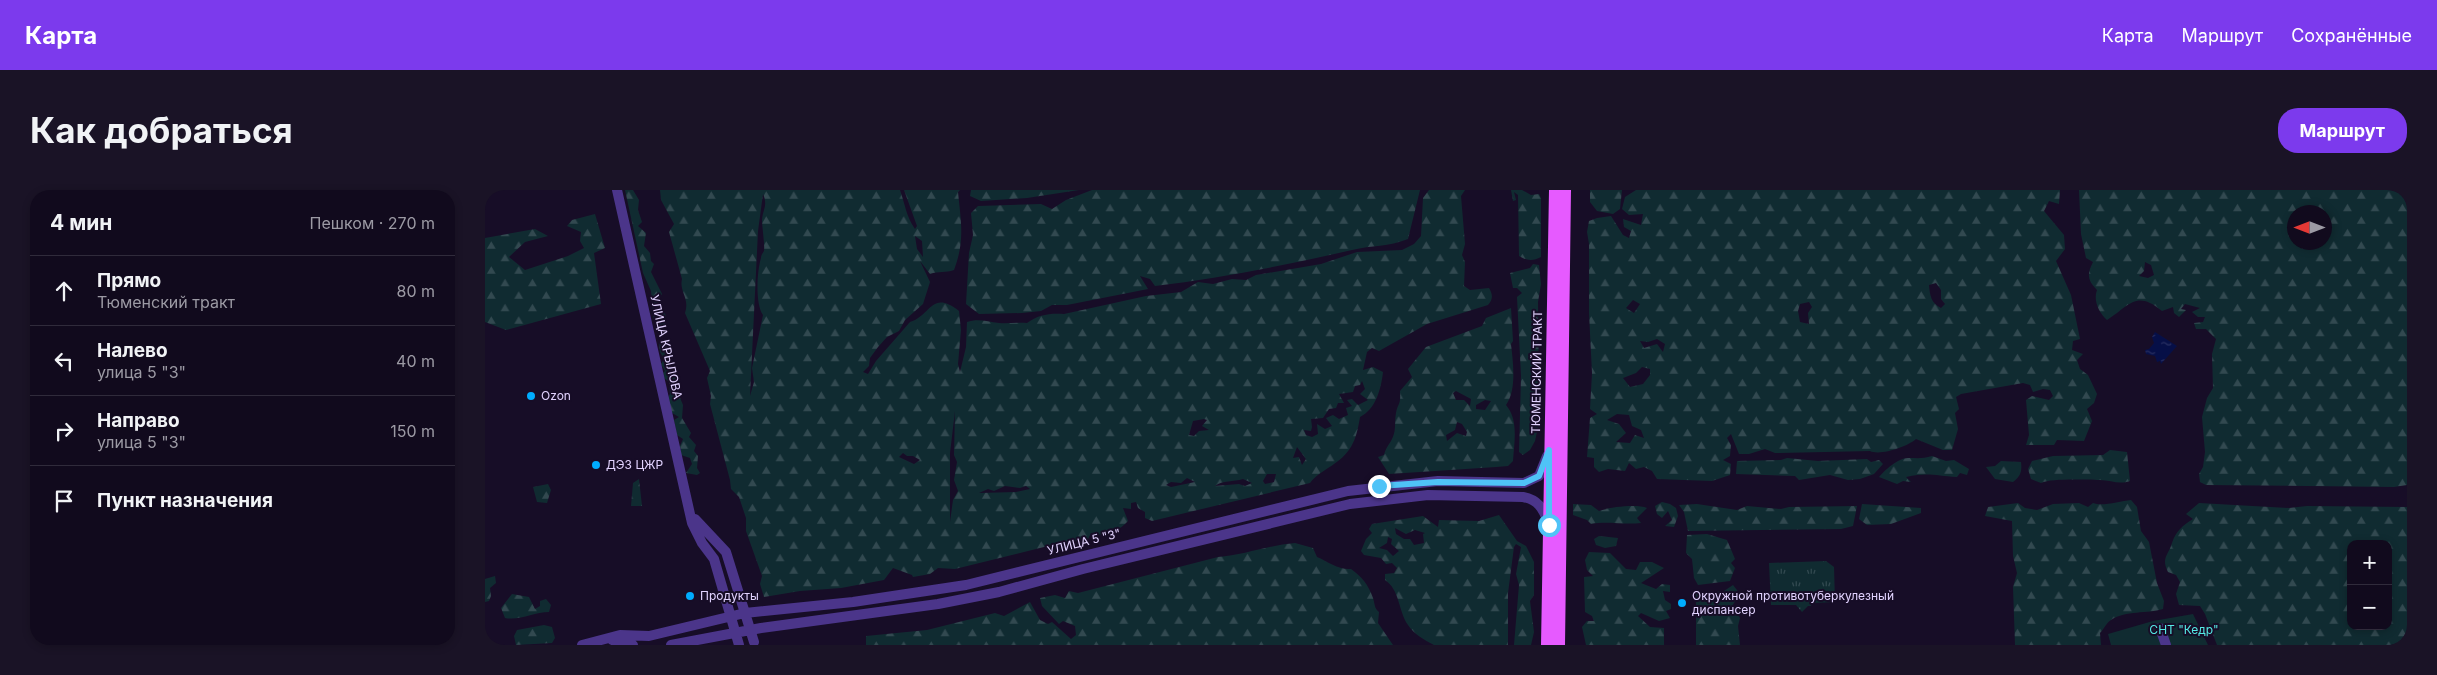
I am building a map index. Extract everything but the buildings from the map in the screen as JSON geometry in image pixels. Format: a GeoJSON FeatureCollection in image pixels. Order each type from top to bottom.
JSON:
{"type":"FeatureCollection","features":[{"type":"Feature","properties":{"kind":"main road","name":"ТЮМЕНСКИЙ ТРАКТ"},"geometry":{"type":"LineString","coordinates":[[1547,645],[1555,190]]}},
{"type":"Feature","properties":{"kind":"main road","name":"ТЮМЕНСКИЙ ТРАКТ"},"geometry":{"type":"LineString","coordinates":[[1559,645],[1565,190]]}},
{"type":"Feature","properties":{"kind":"street","name":"УЛИЦА КРЫЛОВА"},"geometry":{"type":"LineString","coordinates":[[617,190],[692,523],[698,536],[714,559],[729,616],[739,645]]}},
{"type":"Feature","properties":{"kind":"street","name":"УЛИЦА 5 \"З\""},"geometry":{"type":"LineString","coordinates":[[587,644],[606,638],[626,635],[649,636],[745,613],[853,602],[966,585],[1348,491],[1438,482],[1524,483],[1539,476],[1549,450]]}},
{"type":"Feature","properties":{"kind":"street","name":"УЛИЦА 5 \"З\""},"geometry":{"type":"LineString","coordinates":[[671,645],[735,632],[938,604],[1291,518],[1378,500],[1428,495],[1523,497],[1532,499],[1539,504],[1549,525]]}},
{"type":"Feature","properties":{"kind":"street","name":"УЛИЦА КРЫЛОВА"},"geometry":{"type":"LineString","coordinates":[[690,509],[701,528],[726,552],[754,642]]}},
{"type":"Feature","properties":{"kind":"street"},"geometry":{"type":"LineString","coordinates":[[2161,628],[2166,645]]}},
{"type":"Feature","properties":{"kind":"street"},"geometry":{"type":"LineString","coordinates":[[587,644],[611,640],[633,645]]}},
{"type":"Feature","properties":{"kind":"green space"},"geometry":{"type":"Polygon","coordinates":[[[625,190],[633,190],[639,200],[638,210],[642,222],[638,226],[646,233],[644,246],[650,253],[651,261],[654,264],[651,272],[662,294],[658,300],[666,316],[665,327],[658,330],[653,316],[651,291],[643,273],[625,190]]]}},
{"type":"Feature","properties":{"kind":"green space"},"geometry":{"type":"Polygon","coordinates":[[[660,190],[900,190],[908,215],[915,229],[917,226],[904,190],[960,190],[958,192],[961,240],[954,270],[930,274],[920,261],[930,282],[923,304],[905,320],[899,331],[887,337],[878,347],[870,358],[869,366],[863,372],[868,374],[876,361],[910,322],[923,315],[937,303],[950,305],[959,311],[961,330],[958,364],[960,372],[966,347],[967,322],[979,320],[1002,323],[1027,323],[1044,315],[1064,314],[1146,296],[1181,292],[1198,282],[1213,284],[1232,279],[1246,280],[1256,275],[1321,264],[1357,252],[1402,250],[1414,244],[1421,236],[1423,198],[1429,190],[1465,190],[1461,196],[1465,244],[1462,255],[1465,262],[1464,286],[1470,290],[1489,288],[1492,297],[1488,305],[1427,324],[1379,351],[1372,348],[1367,352],[1363,370],[1373,367],[1383,372],[1377,398],[1370,409],[1360,417],[1357,434],[1351,447],[1342,458],[1316,476],[1310,483],[1152,521],[1145,518],[1145,512],[1138,508],[1136,502],[1131,503],[1131,509],[1123,508],[1128,521],[1124,525],[1106,534],[1091,533],[1088,539],[1056,544],[955,569],[938,568],[930,574],[913,577],[893,568],[884,580],[841,588],[800,591],[764,597],[760,584],[762,576],[746,531],[746,518],[739,497],[731,489],[710,404],[711,396],[707,378],[710,371],[685,313],[686,303],[681,284],[682,279],[669,232],[674,224],[661,200],[660,190]],[[763,194],[758,231],[750,396],[754,382],[752,368],[763,315],[760,310],[757,287],[761,256],[764,251],[762,220],[765,201],[763,194]],[[915,236],[917,249],[923,257],[922,241],[915,236]],[[1362,381],[1360,385],[1355,386],[1353,392],[1339,394],[1344,403],[1338,403],[1336,408],[1329,409],[1323,418],[1311,419],[1311,431],[1304,430],[1306,435],[1312,437],[1318,434],[1317,424],[1325,429],[1332,426],[1326,418],[1333,415],[1339,419],[1348,415],[1346,408],[1352,406],[1347,400],[1352,399],[1358,405],[1368,400],[1360,394],[1365,389],[1362,381]],[[955,411],[950,453],[950,522],[953,500],[958,491],[954,480],[957,462],[954,455],[955,411]],[[1207,420],[1193,421],[1189,435],[1194,436],[1199,431],[1209,430],[1202,426],[1207,420]],[[1297,447],[1293,458],[1299,457],[1302,465],[1306,459],[1297,447]],[[903,453],[899,457],[914,464],[920,460],[903,453]],[[1267,474],[1263,481],[1265,484],[1274,482],[1276,474],[1267,474]],[[1187,478],[1181,483],[1171,482],[1166,485],[1171,487],[1195,482],[1187,478]],[[1243,479],[1215,486],[1239,484],[1245,486],[1252,483],[1243,479]],[[1005,486],[994,491],[988,489],[979,493],[1016,492],[1030,489],[1026,486],[1020,488],[1005,486]]]}},
{"type":"Feature","properties":{"kind":"green space"},"geometry":{"type":"Polygon","coordinates":[[[971,190],[1079,190],[1027,198],[981,201],[970,196],[971,190]]]}},
{"type":"Feature","properties":{"kind":"green space"},"geometry":{"type":"Polygon","coordinates":[[[1092,190],[1420,190],[1408,239],[1394,243],[1359,248],[1279,266],[1180,283],[1155,286],[1150,279],[1140,276],[1148,289],[1067,305],[1052,305],[1041,311],[979,314],[966,304],[969,253],[973,235],[971,213],[978,206],[1041,204],[1052,209],[1066,200],[1092,190]]]}},
{"type":"Feature","properties":{"kind":"green space"},"geometry":{"type":"Polygon","coordinates":[[[1511,190],[1522,190],[1531,195],[1539,194],[1541,198],[1541,257],[1527,260],[1519,256],[1518,195],[1514,192],[1516,200],[1513,201],[1511,190]]]}},
{"type":"Feature","properties":{"kind":"green space"},"geometry":{"type":"Polygon","coordinates":[[[1590,190],[1622,190],[1620,209],[1613,214],[1597,211],[1590,202],[1590,190]]]}},
{"type":"Feature","properties":{"kind":"green space"},"geometry":{"type":"Polygon","coordinates":[[[1636,190],[2060,190],[2059,204],[2049,201],[2044,211],[2064,235],[2065,249],[2056,261],[2071,295],[2080,339],[2073,341],[2072,350],[2083,354],[2077,360],[2080,369],[2088,375],[2097,394],[2094,403],[2087,409],[2092,421],[2084,441],[2057,440],[2054,445],[2026,445],[2029,435],[2026,400],[2032,396],[2049,400],[2053,396],[2050,390],[2043,389],[2033,392],[2030,385],[2023,383],[1961,394],[1956,397],[1959,409],[1955,413],[1958,429],[1952,450],[1943,450],[1916,439],[1900,448],[1887,452],[1775,453],[1765,449],[1749,454],[1739,454],[1731,434],[1727,438],[1731,445],[1730,456],[1723,460],[1731,464],[1730,475],[1712,481],[1657,479],[1652,471],[1644,467],[1636,469],[1629,463],[1625,471],[1608,469],[1599,472],[1594,467],[1594,458],[1587,457],[1590,418],[1597,414],[1590,409],[1592,373],[1589,313],[1589,244],[1587,232],[1589,221],[1611,216],[1623,235],[1629,238],[1631,231],[1624,227],[1623,219],[1641,225],[1643,214],[1629,215],[1622,209],[1625,197],[1636,190]],[[1936,283],[1929,285],[1932,299],[1941,308],[1945,304],[1941,299],[1941,290],[1936,283]],[[1633,300],[1626,308],[1634,313],[1640,304],[1633,300]],[[1809,302],[1800,304],[1798,311],[1800,322],[1809,324],[1808,313],[1812,307],[1809,302]],[[1657,339],[1648,342],[1640,341],[1644,348],[1657,344],[1663,352],[1665,344],[1657,339]],[[1642,367],[1636,373],[1623,378],[1630,387],[1643,384],[1650,375],[1650,369],[1642,367]],[[1617,414],[1607,420],[1619,424],[1626,433],[1616,442],[1630,443],[1635,435],[1644,438],[1641,430],[1632,426],[1629,415],[1617,414]]]}},
{"type":"Feature","properties":{"kind":"green space"},"geometry":{"type":"Polygon","coordinates":[[[2079,190],[2407,190],[2407,485],[2394,487],[2206,485],[2200,482],[2199,474],[2203,467],[2205,452],[2202,417],[2207,398],[2213,388],[2212,354],[2216,339],[2206,329],[2196,329],[2194,323],[2203,322],[2205,317],[2198,317],[2192,312],[2200,308],[2185,304],[2181,309],[2186,310],[2179,317],[2174,313],[2173,307],[2162,311],[2153,304],[2139,300],[2127,305],[2107,320],[2098,306],[2097,290],[2089,277],[2093,262],[2086,258],[2081,234],[2079,190]],[[2145,262],[2144,271],[2139,276],[2148,278],[2154,275],[2151,265],[2145,262]]]}},
{"type":"Feature","properties":{"kind":"green space"},"geometry":{"type":"Polygon","coordinates":[[[595,214],[605,248],[594,253],[601,304],[506,330],[485,322],[485,238],[535,229],[548,236],[525,242],[509,257],[525,270],[568,256],[584,248],[580,241],[581,232],[567,226],[572,220],[595,214]]]}},
{"type":"Feature","properties":{"kind":"green space"},"geometry":{"type":"Polygon","coordinates":[[[1533,264],[1539,265],[1541,284],[1538,302],[1539,391],[1534,414],[1538,427],[1535,441],[1530,450],[1523,455],[1519,452],[1521,376],[1517,297],[1522,293],[1517,288],[1513,288],[1510,273],[1530,268],[1533,264]]]}},
{"type":"Feature","properties":{"kind":"green space"},"geometry":{"type":"Polygon","coordinates":[[[1511,308],[1513,384],[1512,392],[1506,405],[1513,418],[1514,425],[1513,461],[1508,466],[1389,474],[1378,457],[1384,455],[1393,437],[1400,391],[1412,377],[1408,369],[1426,347],[1482,326],[1486,318],[1511,308]],[[1456,391],[1453,393],[1456,400],[1464,400],[1470,406],[1471,399],[1456,391]],[[1485,400],[1476,405],[1476,409],[1485,410],[1491,401],[1485,400]],[[1457,422],[1455,430],[1446,435],[1447,441],[1457,433],[1466,436],[1467,432],[1462,424],[1457,422]]]}},
{"type":"Feature","properties":{"kind":"green space"},"geometry":{"type":"Polygon","coordinates":[[[659,342],[667,343],[672,352],[670,361],[675,368],[675,375],[680,380],[678,393],[683,405],[682,418],[691,433],[689,437],[696,445],[694,451],[698,456],[697,468],[700,473],[697,475],[686,473],[692,464],[690,458],[681,455],[680,446],[683,439],[677,435],[674,420],[679,417],[672,413],[667,399],[670,394],[669,382],[664,378],[663,373],[665,371],[661,364],[664,359],[660,352],[659,342]]]}},
{"type":"Feature","properties":{"kind":"green space"},"geometry":{"type":"Polygon","coordinates":[[[2110,450],[2127,452],[2130,481],[2122,483],[2104,480],[2053,480],[2041,483],[2031,479],[2028,469],[2032,461],[2053,456],[2103,455],[2110,450]]]}},
{"type":"Feature","properties":{"kind":"green space"},"geometry":{"type":"Polygon","coordinates":[[[1932,456],[1946,461],[1954,460],[1969,469],[1967,475],[1960,473],[1957,477],[1927,475],[1906,477],[1911,482],[1903,481],[1897,484],[1879,477],[1900,460],[1932,456]]]}},
{"type":"Feature","properties":{"kind":"green space"},"geometry":{"type":"Polygon","coordinates":[[[1787,458],[1818,461],[1867,459],[1871,462],[1879,460],[1883,464],[1874,474],[1860,479],[1848,480],[1830,475],[1799,480],[1795,476],[1736,474],[1737,461],[1781,460],[1787,458]]]}},
{"type":"Feature","properties":{"kind":"green space"},"geometry":{"type":"Polygon","coordinates":[[[2001,461],[2021,462],[2018,478],[2013,482],[1995,479],[1986,467],[1995,466],[2001,461]]]}},
{"type":"Feature","properties":{"kind":"green space"},"geometry":{"type":"Polygon","coordinates":[[[639,479],[642,506],[631,506],[633,483],[639,479]]]}},
{"type":"Feature","properties":{"kind":"green space"},"geometry":{"type":"Polygon","coordinates":[[[548,484],[551,490],[547,503],[537,502],[533,487],[548,484]]]}},
{"type":"Feature","properties":{"kind":"green space"},"geometry":{"type":"Polygon","coordinates":[[[2131,500],[2137,507],[2141,531],[2149,542],[2157,583],[2164,601],[2163,609],[2130,613],[2111,620],[2100,633],[2101,645],[2015,645],[2013,587],[2017,573],[2013,556],[2012,521],[1985,516],[1988,507],[2018,503],[2025,508],[2037,510],[2053,504],[2079,503],[2088,507],[2093,503],[2106,504],[2131,500]]]}},
{"type":"Feature","properties":{"kind":"green space"},"geometry":{"type":"Polygon","coordinates":[[[1662,502],[1676,508],[1678,516],[1674,527],[1665,526],[1672,520],[1668,511],[1662,518],[1657,514],[1655,506],[1662,502]]]}},
{"type":"Feature","properties":{"kind":"green space"},"geometry":{"type":"Polygon","coordinates":[[[2199,503],[2289,508],[2307,506],[2407,507],[2407,645],[2217,645],[2200,606],[2179,605],[2176,594],[2180,582],[2176,575],[2168,572],[2165,563],[2175,535],[2193,519],[2186,514],[2199,503]]]}},
{"type":"Feature","properties":{"kind":"green space"},"geometry":{"type":"Polygon","coordinates":[[[1573,504],[1591,505],[1599,511],[1623,506],[1647,508],[1637,518],[1641,523],[1591,524],[1587,520],[1573,515],[1573,504]]]}},
{"type":"Feature","properties":{"kind":"green space"},"geometry":{"type":"Polygon","coordinates":[[[1697,504],[1737,510],[1747,506],[1781,509],[1789,507],[1857,506],[1853,526],[1841,529],[1688,531],[1684,512],[1679,505],[1697,504]]]}},
{"type":"Feature","properties":{"kind":"green space"},"geometry":{"type":"Polygon","coordinates":[[[1862,504],[1921,508],[1921,513],[1891,524],[1867,525],[1859,519],[1862,504]]]}},
{"type":"Feature","properties":{"kind":"green space"},"geometry":{"type":"Polygon","coordinates":[[[1499,515],[1517,541],[1526,546],[1534,562],[1534,595],[1530,601],[1534,632],[1531,645],[1514,645],[1519,585],[1516,574],[1521,547],[1516,544],[1508,593],[1508,645],[1434,645],[1423,639],[1408,625],[1394,589],[1385,580],[1385,574],[1394,573],[1397,568],[1392,563],[1386,564],[1381,558],[1364,555],[1361,551],[1366,539],[1372,533],[1369,529],[1372,524],[1423,516],[1438,527],[1439,520],[1479,521],[1499,515]],[[1395,528],[1396,534],[1404,539],[1410,539],[1414,545],[1424,543],[1423,534],[1425,533],[1415,530],[1406,534],[1395,528]],[[1388,537],[1387,543],[1379,548],[1387,550],[1393,556],[1399,551],[1391,544],[1392,539],[1388,537]]]}},
{"type":"Feature","properties":{"kind":"green space"},"geometry":{"type":"Polygon","coordinates":[[[1707,534],[1727,540],[1735,559],[1731,563],[1735,568],[1730,581],[1698,585],[1694,578],[1692,559],[1686,553],[1687,535],[1707,534]]]}},
{"type":"Feature","properties":{"kind":"green space"},"geometry":{"type":"Polygon","coordinates":[[[1599,536],[1618,538],[1616,546],[1605,548],[1596,545],[1594,539],[1599,536]]]}},
{"type":"Feature","properties":{"kind":"green space"},"geometry":{"type":"Polygon","coordinates":[[[1295,543],[1313,548],[1317,557],[1338,567],[1351,569],[1361,578],[1367,585],[1375,607],[1379,612],[1378,623],[1393,645],[866,645],[866,636],[927,630],[995,613],[1004,616],[1030,602],[1040,620],[1048,624],[1052,622],[1071,639],[1076,635],[1075,626],[1063,621],[1059,624],[1042,606],[1040,598],[1055,595],[1065,598],[1069,591],[1078,593],[1218,557],[1295,543]]]}},
{"type":"Feature","properties":{"kind":"green space"},"geometry":{"type":"Polygon","coordinates":[[[1589,552],[1610,553],[1626,569],[1636,570],[1640,562],[1652,562],[1664,568],[1641,583],[1656,589],[1662,584],[1670,585],[1670,592],[1663,591],[1665,600],[1671,604],[1671,609],[1666,611],[1670,618],[1659,621],[1641,613],[1638,616],[1650,627],[1664,628],[1664,645],[1586,645],[1582,627],[1587,621],[1594,621],[1592,616],[1585,612],[1584,577],[1593,576],[1587,570],[1585,560],[1589,552]]]}},
{"type":"Feature","properties":{"kind":"green space"},"geometry":{"type":"Polygon","coordinates":[[[1826,561],[1834,567],[1835,602],[1812,603],[1811,606],[1808,606],[1802,612],[1796,605],[1771,605],[1769,563],[1826,561]]]}},
{"type":"Feature","properties":{"kind":"green space"},"geometry":{"type":"Polygon","coordinates":[[[495,576],[496,583],[490,588],[491,596],[489,601],[485,602],[485,579],[495,576]]]}},
{"type":"Feature","properties":{"kind":"green space"},"geometry":{"type":"Polygon","coordinates":[[[1733,585],[1740,594],[1732,606],[1740,618],[1738,626],[1740,645],[1696,645],[1696,594],[1724,591],[1733,585]]]}},
{"type":"Feature","properties":{"kind":"green space"},"geometry":{"type":"Polygon","coordinates":[[[512,594],[529,597],[535,609],[540,606],[540,601],[546,599],[551,605],[549,612],[511,619],[505,618],[501,608],[512,594]]]}},
{"type":"Feature","properties":{"kind":"green space","name":"СНТ \"Кедр\""},"geometry":{"type":"Polygon","coordinates":[[[2193,614],[2208,645],[2111,645],[2108,634],[2153,621],[2193,614]]]}},
{"type":"Feature","properties":{"kind":"green space"},"geometry":{"type":"Polygon","coordinates":[[[544,625],[552,627],[555,638],[552,643],[516,645],[514,636],[517,630],[544,625]]]}},
{"type":"Feature","properties":{"kind":"water"},"geometry":{"type":"Polygon","coordinates":[[[2155,332],[2177,346],[2161,364],[2160,361],[2157,362],[2155,356],[2146,354],[2145,350],[2149,349],[2154,343],[2152,337],[2155,332]]]}},
{"type":"Feature","properties":{"kind":"place","name":"Ozon"},"geometry":{"type":"Point","coordinates":[531,396]}},
{"type":"Feature","properties":{"kind":"place","name":"ДЭЗ ЦЖР"},"geometry":{"type":"Point","coordinates":[596,465]}},
{"type":"Feature","properties":{"kind":"place","name":"Продукты"},"geometry":{"type":"Point","coordinates":[690,596]}},
{"type":"Feature","properties":{"kind":"place","name":"Окружной противотуберкулезный диспансер"},"geometry":{"type":"Point","coordinates":[1682,603]}},
{"type":"Feature","properties":{"kind":"route"},"geometry":{"type":"LineString","coordinates":[[1379,486],[1438,482],[1524,483],[1539,476],[1544,468],[1549,450],[1549,525]]}}]}
